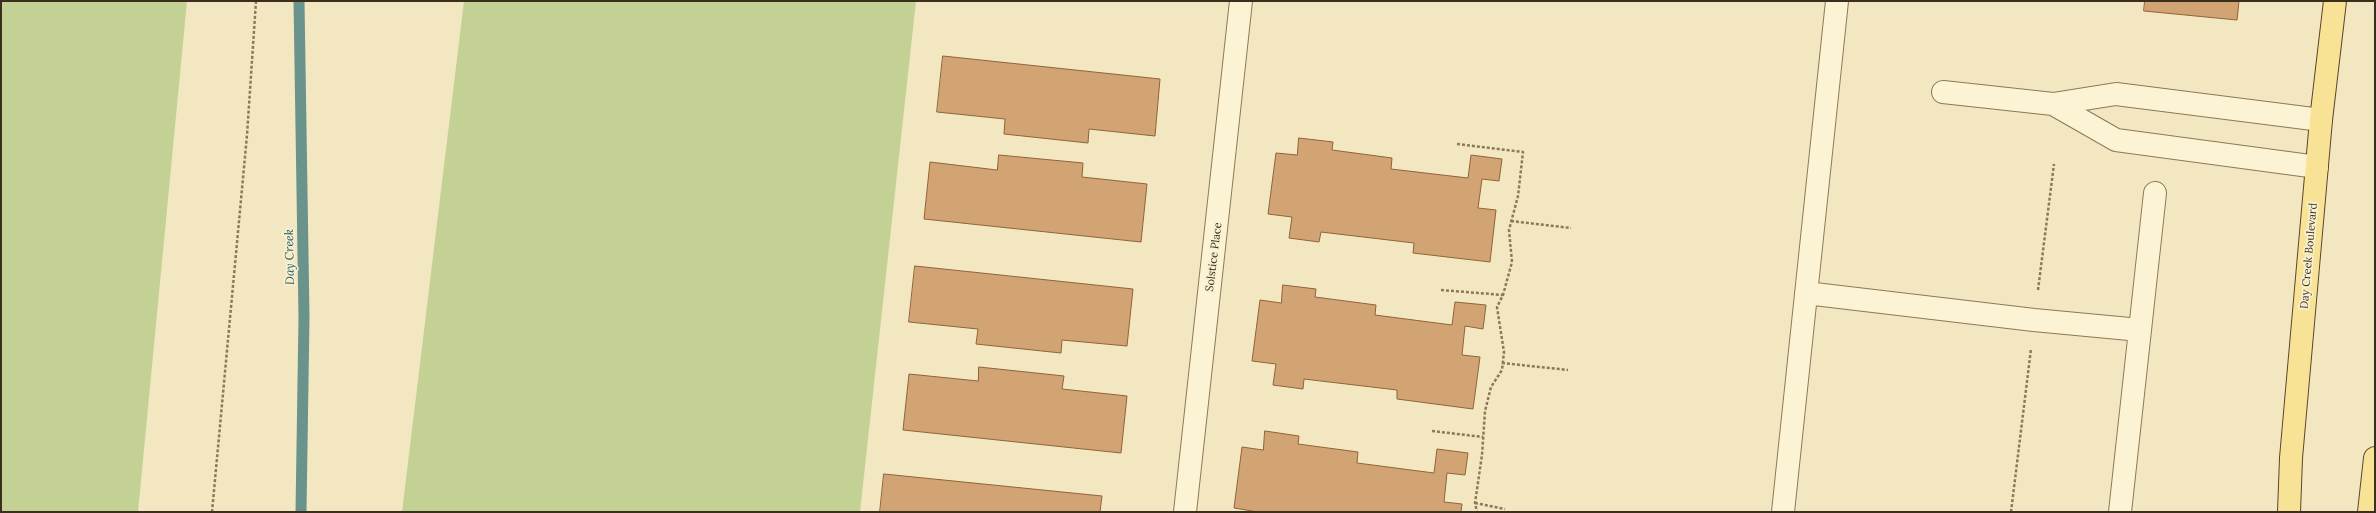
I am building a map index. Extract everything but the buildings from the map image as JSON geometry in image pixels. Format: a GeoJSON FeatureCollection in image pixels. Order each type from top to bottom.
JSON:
{"type":"FeatureCollection","features":[{"type":"Feature","properties":{"kind":"main road","name":"Day Creek Boulevard"},"geometry":{"type":"LineString","coordinates":[[2289,512],[2291,458],[2321,120],[2335,1]]}},
{"type":"Feature","properties":{"kind":"main road"},"geometry":{"type":"LineString","coordinates":[[2369,512],[2375,458]]}},
{"type":"Feature","properties":{"kind":"street","name":"Solstice Place"},"geometry":{"type":"LineString","coordinates":[[1185,512],[1242,1]]}},
{"type":"Feature","properties":{"kind":"street"},"geometry":{"type":"LineString","coordinates":[[1783,512],[1837,1]]}},
{"type":"Feature","properties":{"kind":"street"},"geometry":{"type":"LineString","coordinates":[[1944,92],[2054,104],[2116,94],[2321,120]]}},
{"type":"Feature","properties":{"kind":"street"},"geometry":{"type":"LineString","coordinates":[[2054,104],[2116,140],[2317,167]]}},
{"type":"Feature","properties":{"kind":"street"},"geometry":{"type":"LineString","coordinates":[[2120,512],[2155,193]]}},
{"type":"Feature","properties":{"kind":"street"},"geometry":{"type":"LineString","coordinates":[[1806,293],[2034,320],[2140,330]]}},
{"type":"Feature","properties":{"kind":"path"},"geometry":{"type":"LineString","coordinates":[[212,512],[246,135],[256,1]]}},
{"type":"Feature","properties":{"kind":"path"},"geometry":{"type":"LineString","coordinates":[[1457,144],[1523,152],[1518,196],[1508,230],[1512,262],[1503,295],[1497,306],[1504,352],[1502,370],[1491,387],[1485,411],[1475,503],[1477,512]]}},
{"type":"Feature","properties":{"kind":"path"},"geometry":{"type":"LineString","coordinates":[[1511,221],[1571,228]]}},
{"type":"Feature","properties":{"kind":"path"},"geometry":{"type":"LineString","coordinates":[[1441,290],[1503,295]]}},
{"type":"Feature","properties":{"kind":"path"},"geometry":{"type":"LineString","coordinates":[[1502,363],[1568,370]]}},
{"type":"Feature","properties":{"kind":"path"},"geometry":{"type":"LineString","coordinates":[[1432,431],[1483,437]]}},
{"type":"Feature","properties":{"kind":"path"},"geometry":{"type":"LineString","coordinates":[[1475,503],[1505,509]]}},
{"type":"Feature","properties":{"kind":"green space"},"geometry":{"type":"Polygon","coordinates":[[[1,1],[187,1],[138,512],[1,512],[1,1]]]}},
{"type":"Feature","properties":{"kind":"green space"},"geometry":{"type":"Polygon","coordinates":[[[464,1],[916,1],[860,512],[402,512],[464,1]]]}},
{"type":"Feature","properties":{"kind":"waterway","name":"Day Creek"},"geometry":{"type":"LineString","coordinates":[[299,1],[304,317],[301,512]]}}]}
